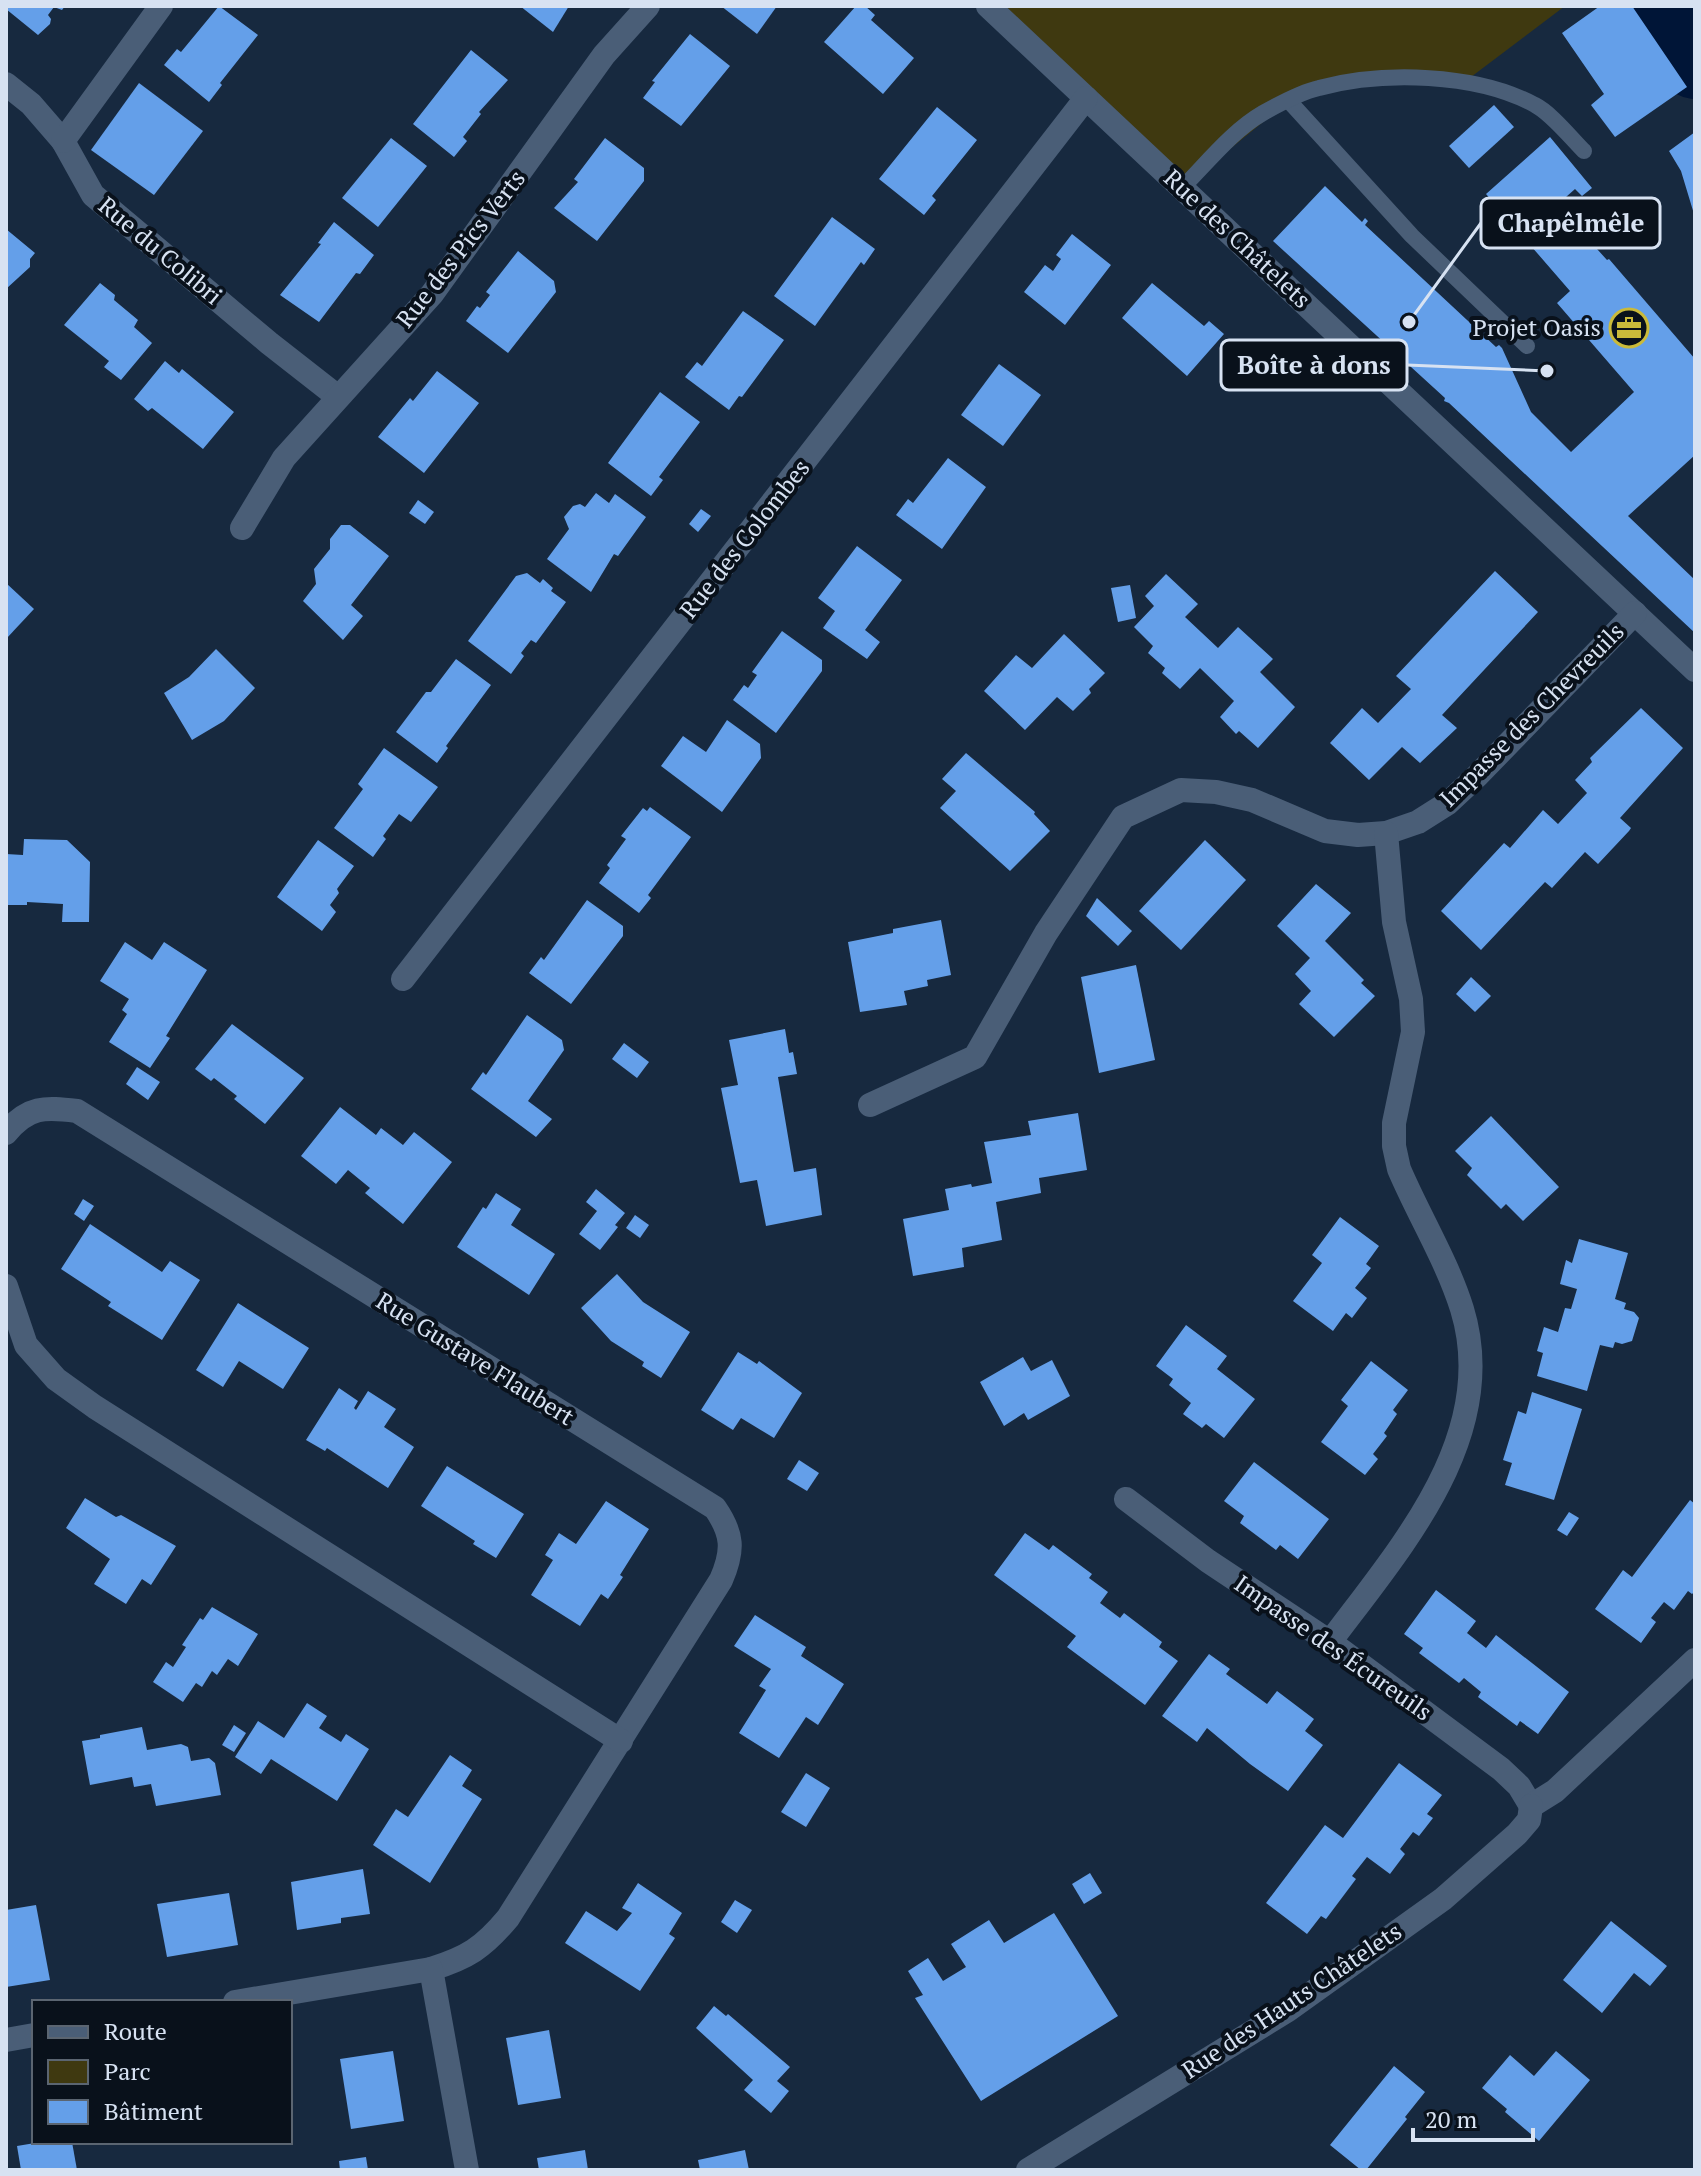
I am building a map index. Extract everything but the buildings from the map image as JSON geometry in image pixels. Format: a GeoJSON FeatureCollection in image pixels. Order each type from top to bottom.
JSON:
{"type":"FeatureCollection","features":[{"type":"Feature","properties":{"kind":"street"},"geometry":{"type":"LineString","coordinates":[[63,141],[161,6]]}},
{"type":"Feature","properties":{"kind":"street","name":"Rue des Pics Verts"},"geometry":{"type":"LineString","coordinates":[[242,528],[284,458],[432,294],[604,55],[648,6]]}},
{"type":"Feature","properties":{"kind":"street","name":"Rue des Châtelets"},"geometry":{"type":"LineString","coordinates":[[988,6],[1695,670]]}},
{"type":"Feature","properties":{"kind":"street","name":"Rue du Colibri"},"geometry":{"type":"LineString","coordinates":[[6,84],[31,104],[63,141],[93,195],[338,397]]}},
{"type":"Feature","properties":{"kind":"street","name":"Rue des Colombes"},"geometry":{"type":"LineString","coordinates":[[403,979],[1086,98]]}},
{"type":"Feature","properties":{"kind":"street","name":"Impasse des Chevreuils"},"geometry":{"type":"LineString","coordinates":[[870,1105],[975,1057],[1046,933],[1123,817],[1181,790],[1216,792],[1252,800],[1325,831],[1358,835],[1386,833],[1418,822],[1448,803],[1478,775],[1635,613]]}},
{"type":"Feature","properties":{"kind":"street"},"geometry":{"type":"LineString","coordinates":[[1330,1642],[1414,1529],[1435,1494],[1453,1451],[1470,1382],[1470,1347],[1462,1309],[1399,1169],[1394,1146],[1394,1123],[1413,1032],[1411,999],[1394,922],[1386,833]]}},
{"type":"Feature","properties":{"kind":"street","name":"Rue Gustave Flaubert"},"geometry":{"type":"LineString","coordinates":[[6,1133],[18,1119],[45,1107],[77,1111],[715,1508],[727,1526],[731,1550],[721,1580],[494,1936],[461,1960],[431,1969],[247,2000]]}},
{"type":"Feature","properties":{"kind":"street"},"geometry":{"type":"LineString","coordinates":[[6,1286],[26,1345],[56,1379],[95,1407],[621,1741]]}},
{"type":"Feature","properties":{"kind":"street","name":"Impasse des Écureuils"},"geometry":{"type":"LineString","coordinates":[[1126,1499],[1208,1561],[1330,1642],[1501,1769],[1519,1786],[1531,1806]]}},
{"type":"Feature","properties":{"kind":"street"},"geometry":{"type":"LineString","coordinates":[[1531,1806],[1555,1791],[1695,1660]]}},
{"type":"Feature","properties":{"kind":"street","name":"Rue des Hauts Châtelets"},"geometry":{"type":"LineString","coordinates":[[1028,2170],[1288,2010],[1443,1899],[1517,1834],[1529,1820],[1531,1806]]}},
{"type":"Feature","properties":{"kind":"street"},"geometry":{"type":"LineString","coordinates":[[431,1969],[467,2170]]}},
{"type":"Feature","properties":{"kind":"street"},"geometry":{"type":"LineString","coordinates":[[6,2040],[32,2035]]}},
{"type":"Feature","properties":{"kind":"lane"},"geometry":{"type":"LineString","coordinates":[[1182,188],[1240,131],[1262,114],[1315,88],[1358,79],[1428,78],[1478,84],[1537,105],[1584,151]]}},
{"type":"Feature","properties":{"kind":"lane"},"geometry":{"type":"LineString","coordinates":[[1289,101],[1412,236],[1527,346]]}},
{"type":"Feature","properties":{"kind":"green space"},"geometry":{"type":"Polygon","coordinates":[[[987,6],[1565,6],[1471,77],[1399,79],[1289,101],[1182,188],[987,6]]]}},
{"type":"Feature","properties":{"kind":"waterway"},"geometry":{"type":"LineString","coordinates":[[1650,6],[1695,63]]}},
{"type":"Feature","properties":{"kind":"place","name":"Chapêlmêle"},"geometry":{"type":"Point","coordinates":[1409,322]}},
{"type":"Feature","properties":{"kind":"place","name":"Projet Oasis"},"geometry":{"type":"Point","coordinates":[1629,328]}},
{"type":"Feature","properties":{"kind":"place","name":"Boîte à dons"},"geometry":{"type":"Point","coordinates":[1547,371]}}]}
